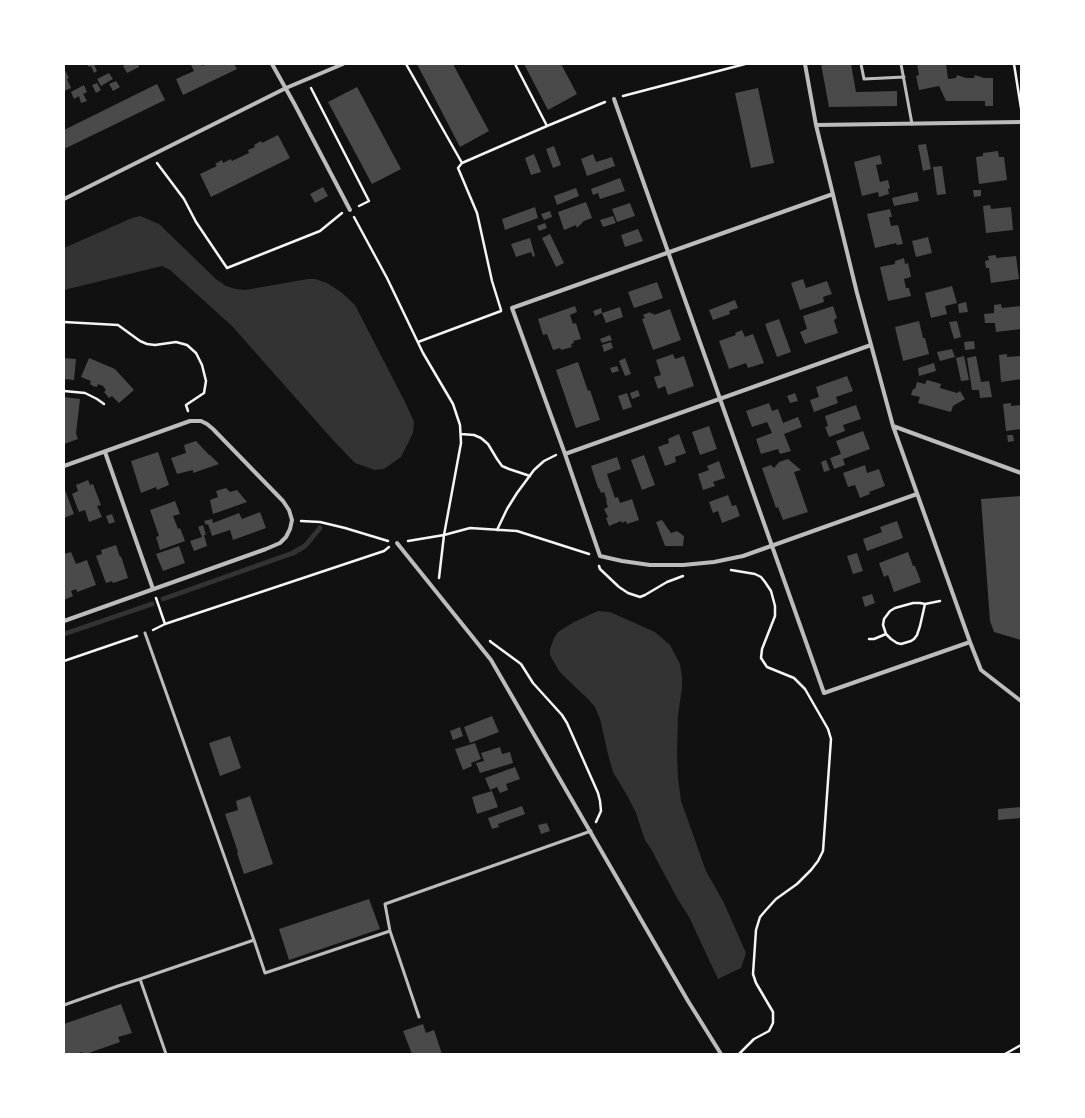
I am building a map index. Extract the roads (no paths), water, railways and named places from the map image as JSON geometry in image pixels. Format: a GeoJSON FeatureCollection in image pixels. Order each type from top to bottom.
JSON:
{"type":"FeatureCollection","features":[{"type":"Feature","properties":{"kind":"street"},"geometry":{"type":"LineString","coordinates":[[272,64],[350,210]]}},
{"type":"Feature","properties":{"kind":"street"},"geometry":{"type":"LineString","coordinates":[[64,199],[286,88],[343,64]]}},
{"type":"Feature","properties":{"kind":"street"},"geometry":{"type":"LineString","coordinates":[[805,64],[816,125],[857,293],[893,426],[981,670],[1021,701]]}},
{"type":"Feature","properties":{"kind":"street"},"geometry":{"type":"LineString","coordinates":[[614,99],[824,693],[970,642]]}},
{"type":"Feature","properties":{"kind":"street"},"geometry":{"type":"LineString","coordinates":[[816,125],[1021,122]]}},
{"type":"Feature","properties":{"kind":"street"},"geometry":{"type":"LineString","coordinates":[[833,194],[512,308],[600,556],[650,565],[683,565],[742,556],[917,494]]}},
{"type":"Feature","properties":{"kind":"street"},"geometry":{"type":"LineString","coordinates":[[564,454],[871,345]]}},
{"type":"Feature","properties":{"kind":"street"},"geometry":{"type":"LineString","coordinates":[[64,466],[196,420],[207,424],[213,429],[283,501],[289,510],[292,520],[286,537],[280,543],[64,621]]}},
{"type":"Feature","properties":{"kind":"street"},"geometry":{"type":"LineString","coordinates":[[893,426],[1021,473]]}},
{"type":"Feature","properties":{"kind":"street"},"geometry":{"type":"LineString","coordinates":[[105,452],[153,589]]}},
{"type":"Feature","properties":{"kind":"street"},"geometry":{"type":"LineString","coordinates":[[396,543],[491,660],[688,1001],[721,1054]]}},
{"type":"Feature","properties":{"kind":"lane"},"geometry":{"type":"LineString","coordinates":[[861,64],[864,79],[904,77]]}},
{"type":"Feature","properties":{"kind":"lane"},"geometry":{"type":"LineString","coordinates":[[901,64],[912,124]]}},
{"type":"Feature","properties":{"kind":"lane"},"geometry":{"type":"LineString","coordinates":[[146,633],[266,973],[390,931]]}},
{"type":"Feature","properties":{"kind":"lane"},"geometry":{"type":"LineString","coordinates":[[420,1017],[390,931],[384,904],[591,831]]}},
{"type":"Feature","properties":{"kind":"lane"},"geometry":{"type":"LineString","coordinates":[[64,1005],[254,940]]}},
{"type":"Feature","properties":{"kind":"lane"},"geometry":{"type":"LineString","coordinates":[[140,979],[166,1054]]}},
{"type":"Feature","properties":{"kind":"waterway"},"geometry":{"type":"LineString","coordinates":[[163,599],[293,553],[305,546],[320,528]]}},
{"type":"Feature","properties":{"kind":"waterway"},"geometry":{"type":"LineString","coordinates":[[64,634],[152,604]]}}]}
